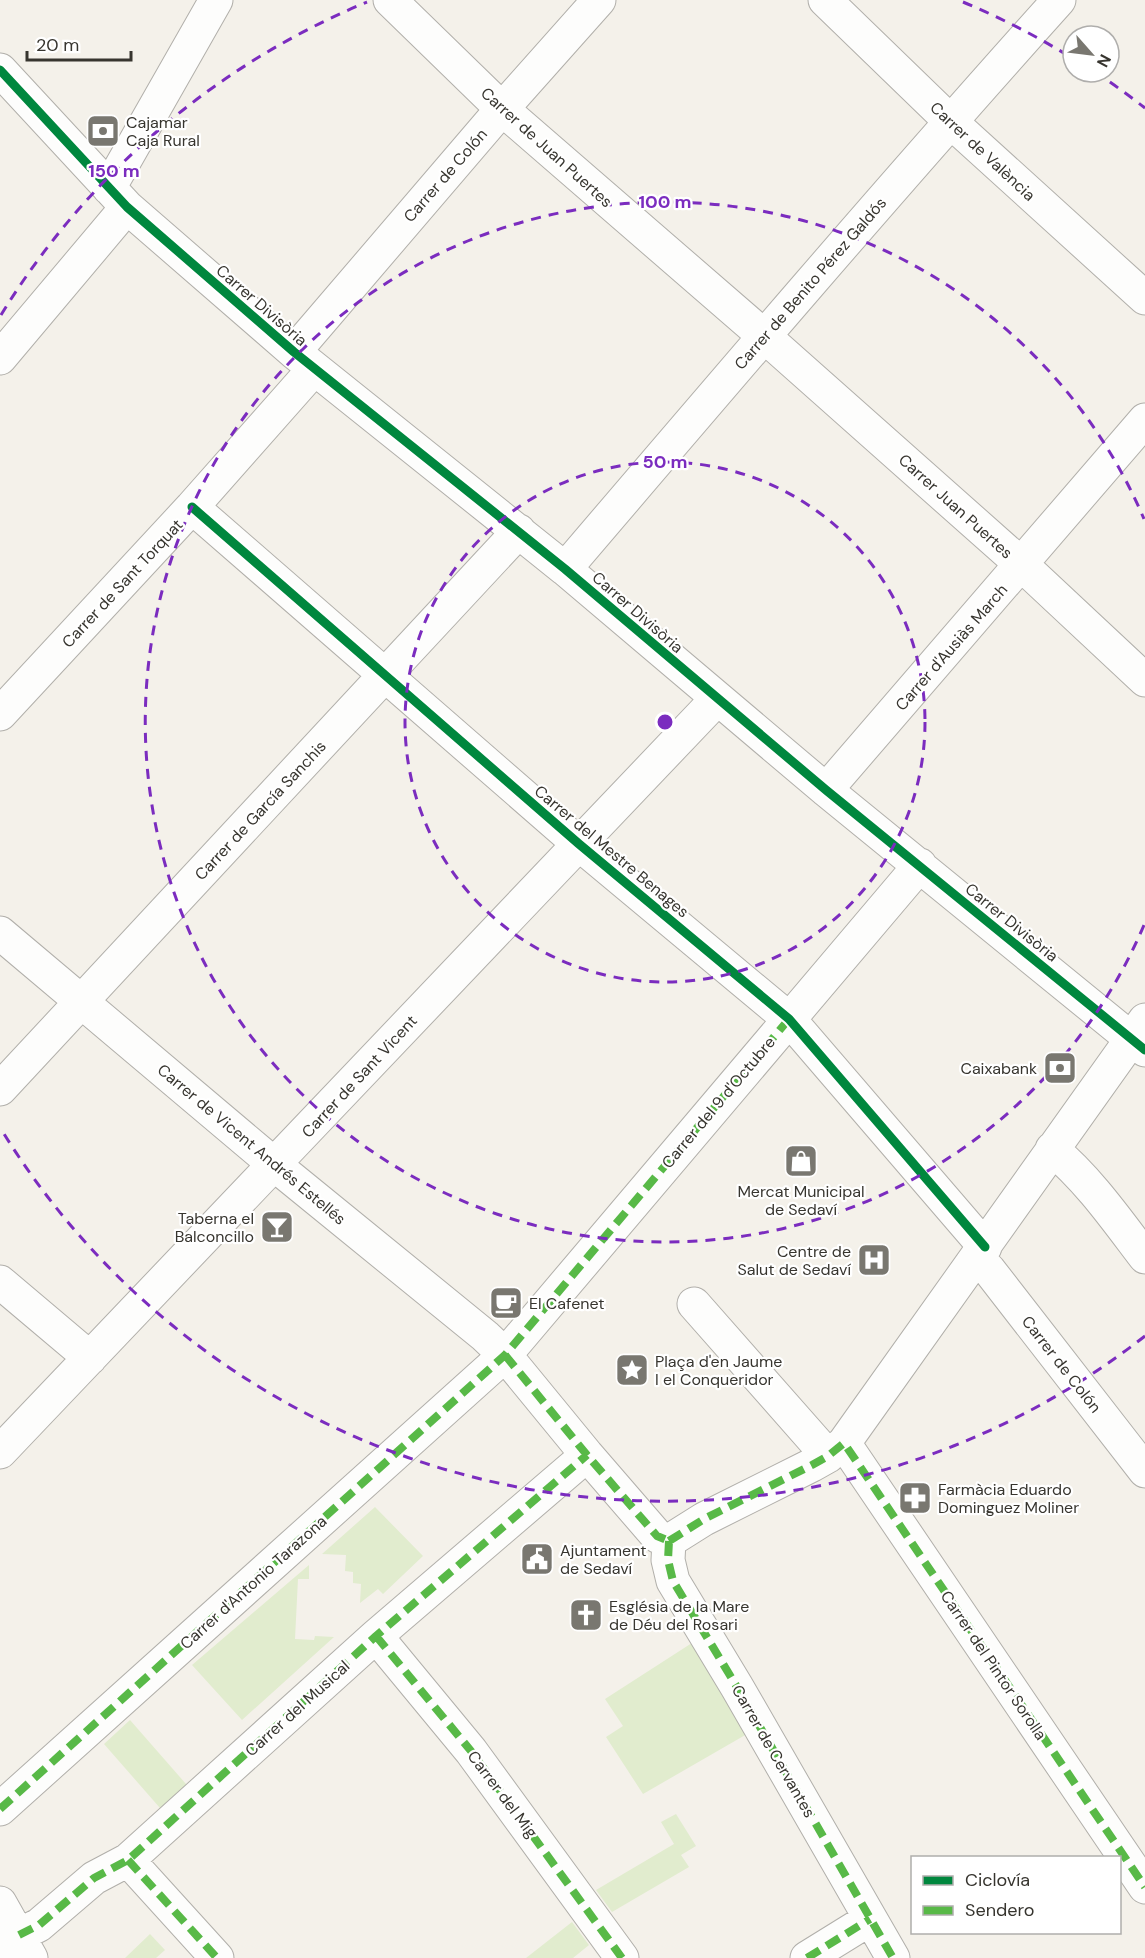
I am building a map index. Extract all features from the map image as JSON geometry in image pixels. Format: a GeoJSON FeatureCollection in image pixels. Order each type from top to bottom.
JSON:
{"type":"FeatureCollection","features":[{"type":"Feature","properties":{"kind":"street"},"geometry":{"type":"LineString","coordinates":[[0,358],[118,197],[216,0]]}},
{"type":"Feature","properties":{"kind":"street","name":"Carrer de Juan Puertes"},"geometry":{"type":"LineString","coordinates":[[390,0],[502,109],[764,336]]}},
{"type":"Feature","properties":{"kind":"street","name":"Carrer de Colón"},"geometry":{"type":"LineString","coordinates":[[304,361],[502,109],[599,0]]}},
{"type":"Feature","properties":{"kind":"street","name":"Carrer de València"},"geometry":{"type":"LineString","coordinates":[[825,0],[950,122],[1145,298]]}},
{"type":"Feature","properties":{"kind":"street","name":"Carrer de Benito Pérez Galdós"},"geometry":{"type":"LineString","coordinates":[[565,569],[764,336],[1059,0]]}},
{"type":"Feature","properties":{"kind":"street"},"geometry":{"type":"LineString","coordinates":[[0,70],[118,197]]}},
{"type":"Feature","properties":{"kind":"street","name":"Carrer Divisòria"},"geometry":{"type":"LineString","coordinates":[[118,197],[304,361],[519,531],[826,790],[1140,1036]]}},
{"type":"Feature","properties":{"kind":"street","name":"Carrer Juan Puertes"},"geometry":{"type":"LineString","coordinates":[[764,336],[1022,565],[1145,681]]}},
{"type":"Feature","properties":{"kind":"street","name":"Carrer de Sant Torquat"},"geometry":{"type":"LineString","coordinates":[[0,714],[192,507],[304,361]]}},
{"type":"Feature","properties":{"kind":"street","name":"Carrer d'Ausiàs March"},"geometry":{"type":"LineString","coordinates":[[826,790],[1145,420]]}},
{"type":"Feature","properties":{"kind":"street","name":"Carrer del Mestre Benages"},"geometry":{"type":"LineString","coordinates":[[192,507],[579,844],[789,1018],[981,1252]]}},
{"type":"Feature","properties":{"kind":"street","name":"Carrer de García Sanchis"},"geometry":{"type":"LineString","coordinates":[[0,1089],[519,531]]}},
{"type":"Feature","properties":{"kind":"street","name":"Carrer de Sant Vicent"},"geometry":{"type":"LineString","coordinates":[[0,1452],[717,699]]}},
{"type":"Feature","properties":{"kind":"street","name":"Carrer del 9 d'Octubre"},"geometry":{"type":"LineString","coordinates":[[505,1355],[920,865]]}},
{"type":"Feature","properties":{"kind":"street","name":"Carrer de Vicent Andrés Estellés"},"geometry":{"type":"LineString","coordinates":[[0,933],[505,1355]]}},
{"type":"Feature","properties":{"kind":"street"},"geometry":{"type":"LineString","coordinates":[[505,1355],[657,1536],[669,1541],[704,1519],[836,1450],[981,1252],[1052,1149],[1140,1036]]}},
{"type":"Feature","properties":{"kind":"street"},"geometry":{"type":"LineString","coordinates":[[1052,1149],[1089,1185],[1145,1257]]}},
{"type":"Feature","properties":{"kind":"street","name":"Carrer de Colón"},"geometry":{"type":"LineString","coordinates":[[981,1252],[989,1270],[1145,1471]]}},
{"type":"Feature","properties":{"kind":"street"},"geometry":{"type":"LineString","coordinates":[[0,1282],[90,1358]]}},
{"type":"Feature","properties":{"kind":"street","name":"Carrer del Pintor Sorolla"},"geometry":{"type":"LineString","coordinates":[[694,1304],[836,1450],[1144,1883]]}},
{"type":"Feature","properties":{"kind":"street","name":"Carrer d'Antonio Tarazona"},"geometry":{"type":"LineString","coordinates":[[0,1809],[505,1355]]}},
{"type":"Feature","properties":{"kind":"street","name":"Carrer del Musical"},"geometry":{"type":"LineString","coordinates":[[17,1948],[39,1925],[94,1878],[128,1860],[376,1636],[587,1455]]}},
{"type":"Feature","properties":{"kind":"street","name":"Carrer de Cervantes"},"geometry":{"type":"LineString","coordinates":[[669,1541],[668,1560],[673,1581],[737,1687],[893,1958]]}},
{"type":"Feature","properties":{"kind":"street","name":"Carrer del Mig"},"geometry":{"type":"LineString","coordinates":[[376,1636],[471,1750],[622,1958]]}},
{"type":"Feature","properties":{"kind":"street"},"geometry":{"type":"LineString","coordinates":[[128,1860],[217,1958]]}},
{"type":"Feature","properties":{"kind":"street"},"geometry":{"type":"LineString","coordinates":[[0,1903],[17,1948]]}},
{"type":"Feature","properties":{"kind":"street"},"geometry":{"type":"LineString","coordinates":[[807,1958],[870,1919]]}},
{"type":"Feature","properties":{"kind":"green space"},"geometry":{"type":"Polygon","coordinates":[[[375,1507],[423,1556],[383,1594],[378,1589],[360,1603],[361,1584],[353,1583],[353,1572],[345,1571],[346,1555],[322,1554],[375,1507]]]}},
{"type":"Feature","properties":{"kind":"green space"},"geometry":{"type":"Polygon","coordinates":[[[309,1565],[309,1579],[298,1579],[295,1639],[314,1640],[315,1636],[334,1637],[242,1720],[192,1665],[309,1565]]]}},
{"type":"Feature","properties":{"kind":"green space"},"geometry":{"type":"Polygon","coordinates":[[[695,1641],[747,1734],[643,1794],[606,1737],[623,1726],[605,1699],[695,1641]]]}},
{"type":"Feature","properties":{"kind":"green space"},"geometry":{"type":"Polygon","coordinates":[[[130,1720],[193,1792],[167,1816],[104,1744],[130,1720]]]}},
{"type":"Feature","properties":{"kind":"green space"},"geometry":{"type":"Polygon","coordinates":[[[676,1814],[696,1846],[681,1855],[689,1867],[612,1912],[596,1890],[674,1844],[661,1822],[676,1814]]]}},
{"type":"Feature","properties":{"kind":"green space"},"geometry":{"type":"Polygon","coordinates":[[[572,1922],[589,1945],[573,1958],[526,1958],[572,1922]]]}},
{"type":"Feature","properties":{"kind":"green space"},"geometry":{"type":"Polygon","coordinates":[[[150,1934],[165,1950],[156,1958],[125,1958],[150,1934]]]}},
{"type":"Feature","properties":{"kind":"marked path"},"geometry":{"type":"LineString","coordinates":[[0,1809],[505,1355],[789,1019],[792,1023]]}},
{"type":"Feature","properties":{"kind":"marked path"},"geometry":{"type":"LineString","coordinates":[[505,1355],[657,1536],[669,1541]]}},
{"type":"Feature","properties":{"kind":"marked path"},"geometry":{"type":"LineString","coordinates":[[669,1541],[704,1519],[812,1465],[844,1443],[1145,1887]]}},
{"type":"Feature","properties":{"kind":"marked path"},"geometry":{"type":"LineString","coordinates":[[19,1935],[39,1925],[94,1878],[128,1860],[376,1636],[587,1455]]}},
{"type":"Feature","properties":{"kind":"marked path"},"geometry":{"type":"LineString","coordinates":[[669,1541],[668,1560],[673,1581],[737,1687],[893,1958]]}},
{"type":"Feature","properties":{"kind":"marked path"},"geometry":{"type":"LineString","coordinates":[[376,1636],[471,1751],[622,1958]]}},
{"type":"Feature","properties":{"kind":"marked path"},"geometry":{"type":"LineString","coordinates":[[128,1860],[217,1958]]}},
{"type":"Feature","properties":{"kind":"marked path"},"geometry":{"type":"LineString","coordinates":[[807,1958],[870,1919]]}},
{"type":"Feature","properties":{"kind":"cycle path"},"geometry":{"type":"LineString","coordinates":[[0,70],[127,207],[294,352],[565,569],[826,790],[1145,1050]]}},
{"type":"Feature","properties":{"kind":"cycle path"},"geometry":{"type":"LineString","coordinates":[[192,507],[579,844],[789,1019],[985,1247]]}},
{"type":"Feature","properties":{"kind":"place","name":"Cajamar Caja Rural"},"geometry":{"type":"Point","coordinates":[103,131]}},
{"type":"Feature","properties":{"kind":"place","name":"Caixabank"},"geometry":{"type":"Point","coordinates":[1060,1068]}},
{"type":"Feature","properties":{"kind":"place","name":"Mercat Municipal de Sedaví"},"geometry":{"type":"Point","coordinates":[801,1161]}},
{"type":"Feature","properties":{"kind":"place","name":"Taberna el Balconcillo"},"geometry":{"type":"Point","coordinates":[277,1227]}},
{"type":"Feature","properties":{"kind":"place","name":"Centre de Salut de Sedaví"},"geometry":{"type":"Point","coordinates":[874,1260]}},
{"type":"Feature","properties":{"kind":"place","name":"El Cafenet"},"geometry":{"type":"Point","coordinates":[506,1303]}},
{"type":"Feature","properties":{"kind":"place","name":"Plaça d'en Jaume I el Conqueridor"},"geometry":{"type":"Point","coordinates":[632,1370]}},
{"type":"Feature","properties":{"kind":"place","name":"Farmàcia Eduardo Dominguez Moliner"},"geometry":{"type":"Point","coordinates":[915,1498]}},
{"type":"Feature","properties":{"kind":"place","name":"Ajuntament de Sedaví"},"geometry":{"type":"Point","coordinates":[537,1559]}},
{"type":"Feature","properties":{"kind":"place","name":"Església de la Mare de Déu del Rosari"},"geometry":{"type":"Point","coordinates":[586,1615]}}]}
